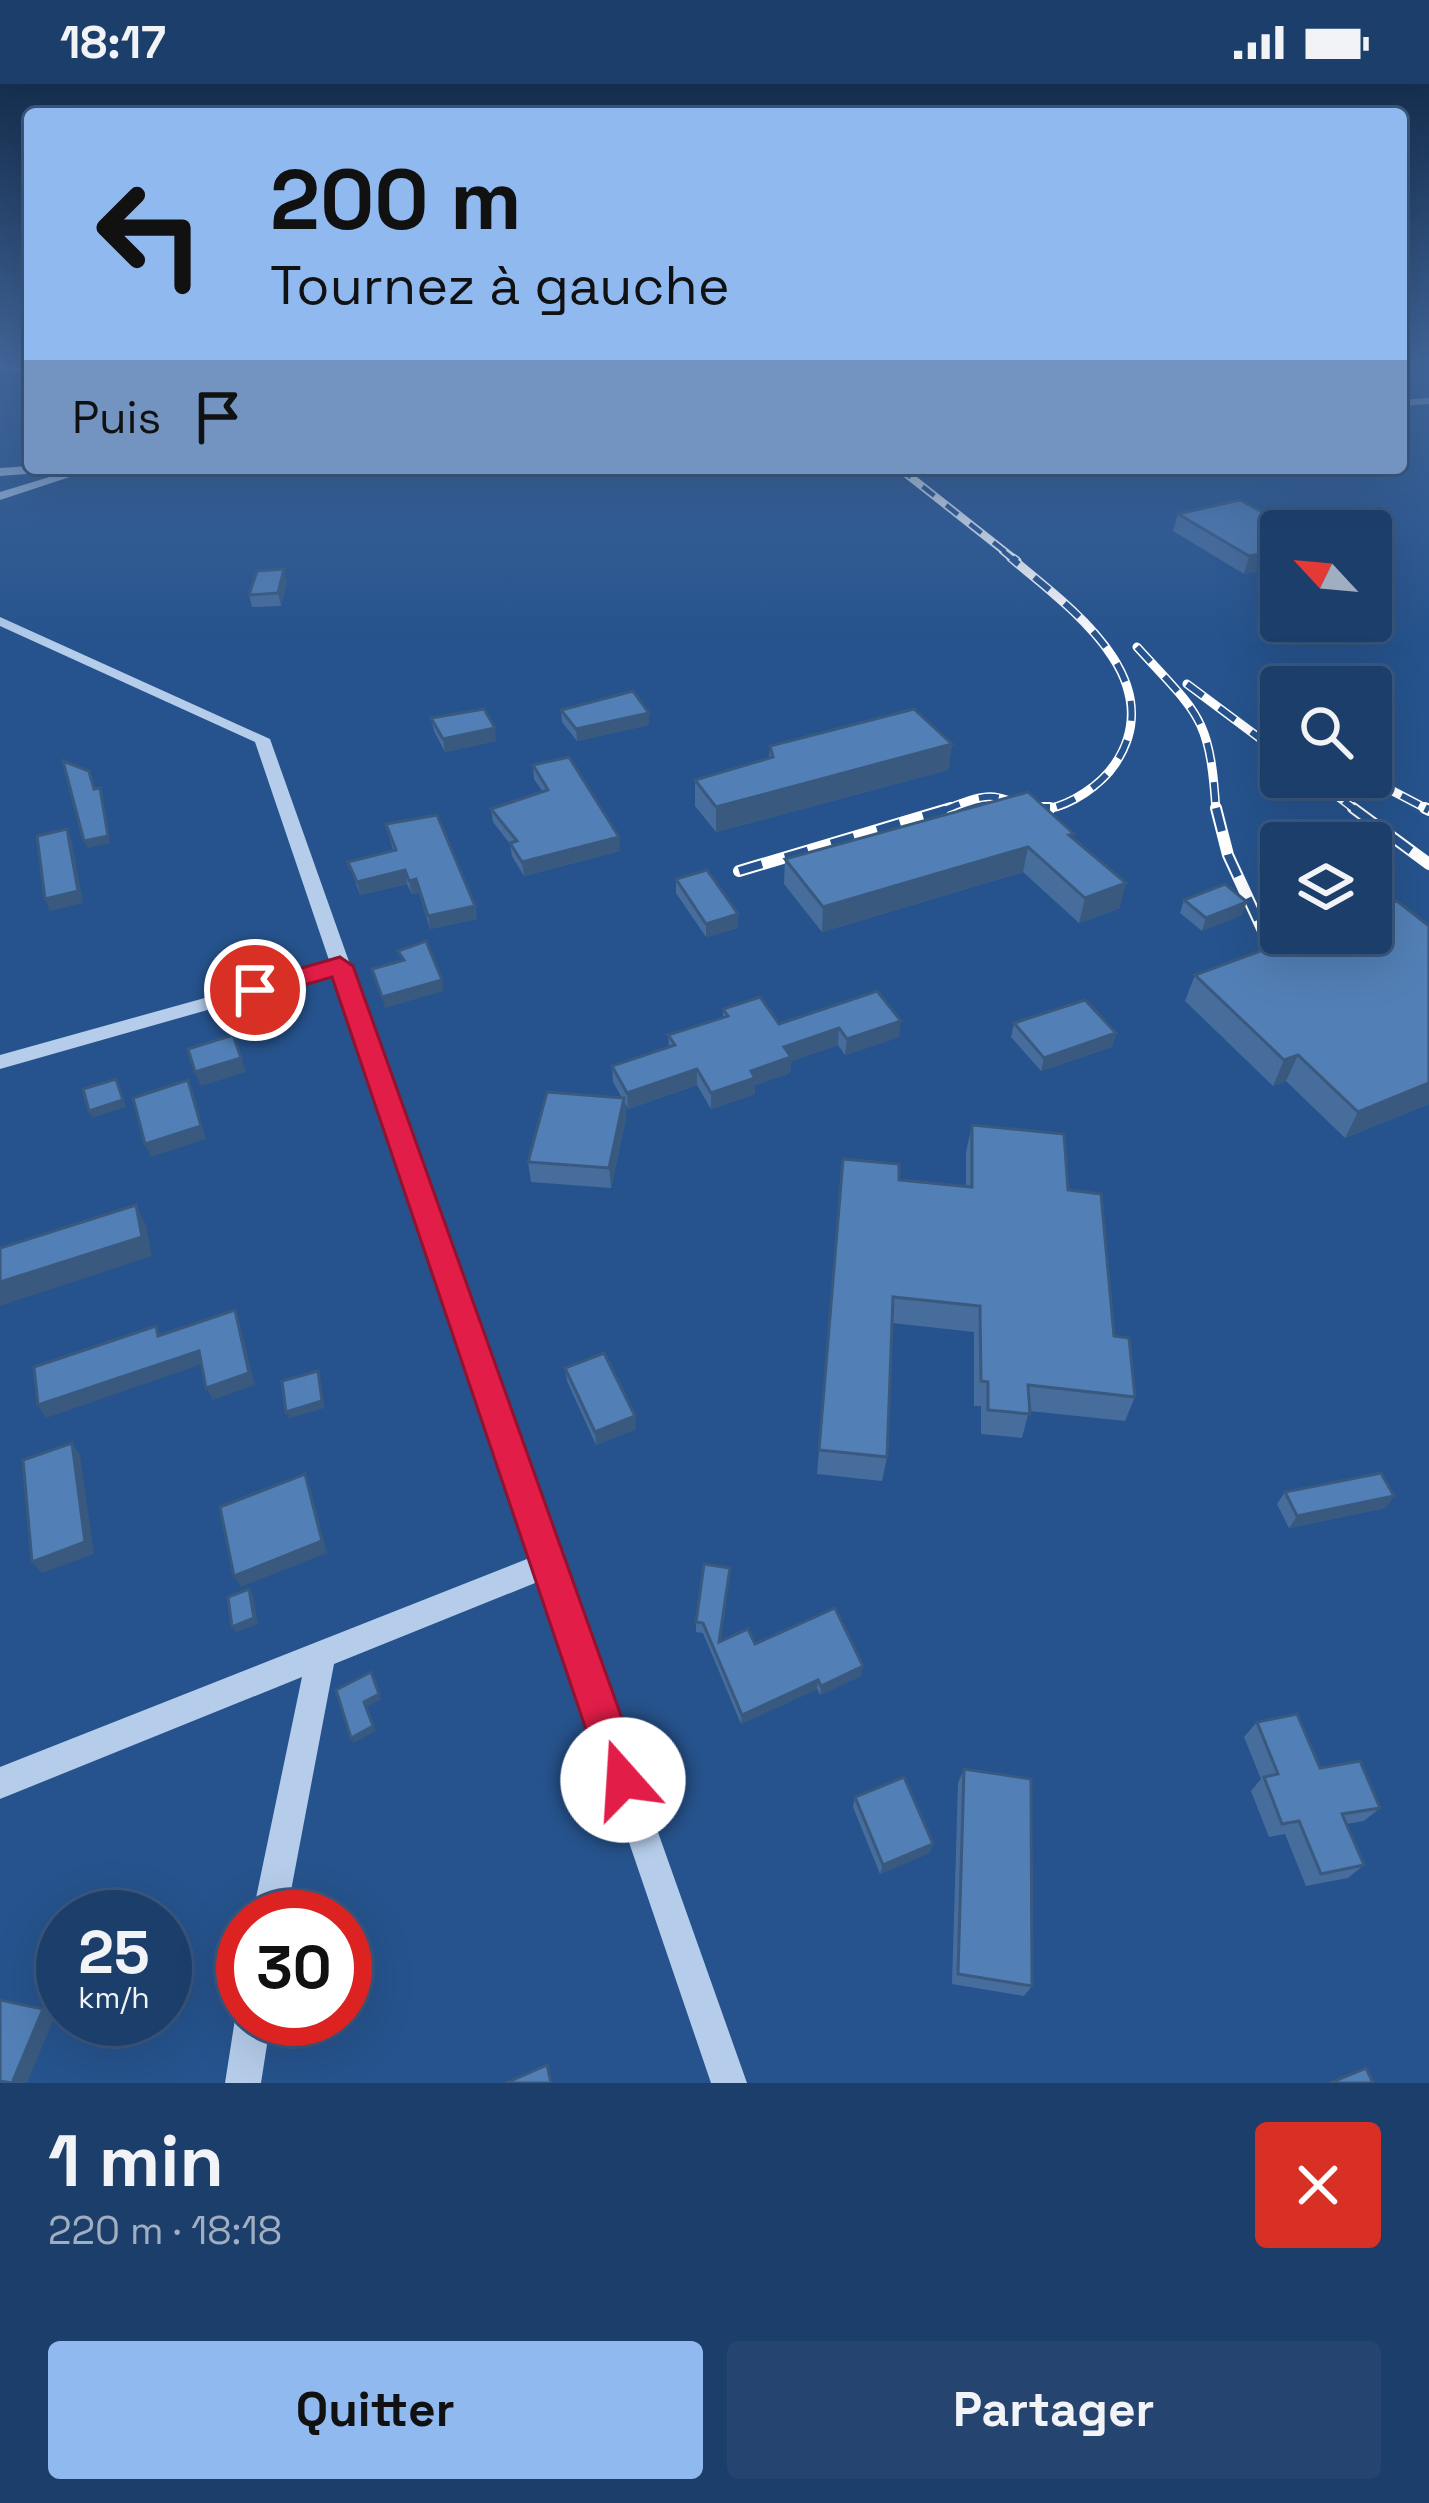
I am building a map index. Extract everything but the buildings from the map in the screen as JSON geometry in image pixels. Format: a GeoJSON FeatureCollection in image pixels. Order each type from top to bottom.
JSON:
{"type":"FeatureCollection","features":[{"type":"Feature","properties":{"kind":"street"},"geometry":{"type":"LineString","coordinates":[[0,496],[72,474]]}},
{"type":"Feature","properties":{"kind":"street"},"geometry":{"type":"LineString","coordinates":[[0,621],[262,739],[729,2083]]}},
{"type":"Feature","properties":{"kind":"street"},"geometry":{"type":"LineString","coordinates":[[0,1063],[340,966]]}},
{"type":"Feature","properties":{"kind":"street"},"geometry":{"type":"LineString","coordinates":[[0,1783],[548,1564]]}},
{"type":"Feature","properties":{"kind":"street"},"geometry":{"type":"LineString","coordinates":[[274,1890],[321,1656]]}},
{"type":"Feature","properties":{"kind":"street"},"geometry":{"type":"LineString","coordinates":[[243,2083],[249,2046]]}},
{"type":"Feature","properties":{"kind":"railway"},"geometry":{"type":"LineString","coordinates":[[907,474],[1017,561],[1013,558]]}},
{"type":"Feature","properties":{"kind":"railway"},"geometry":{"type":"LineString","coordinates":[[1003,551],[1015,561]]}},
{"type":"Feature","properties":{"kind":"railway"},"geometry":{"type":"LineString","coordinates":[[1011,558],[1059,598],[1106,647],[1122,674],[1131,703],[1129,733],[1109,772],[1075,799],[1048,808]]}},
{"type":"Feature","properties":{"kind":"railway"},"geometry":{"type":"LineString","coordinates":[[1137,647],[1198,719],[1210,755],[1216,811]]}},
{"type":"Feature","properties":{"kind":"railway"},"geometry":{"type":"LineString","coordinates":[[1187,684],[1260,738]]}},
{"type":"Feature","properties":{"kind":"railway"},"geometry":{"type":"LineString","coordinates":[[1392,791],[1429,810],[1425,808]]}},
{"type":"Feature","properties":{"kind":"railway"},"geometry":{"type":"LineString","coordinates":[[941,811],[988,797],[1048,808]]}},
{"type":"Feature","properties":{"kind":"railway"},"geometry":{"type":"LineString","coordinates":[[1340,798],[1354,809]]}},
{"type":"Feature","properties":{"kind":"railway"},"geometry":{"type":"LineString","coordinates":[[941,811],[951,808]]}},
{"type":"Feature","properties":{"kind":"railway"},"geometry":{"type":"LineString","coordinates":[[1035,808],[1048,808]]}},
{"type":"Feature","properties":{"kind":"railway"},"geometry":{"type":"LineString","coordinates":[[1216,808],[1228,855],[1264,933],[1300,965]]}},
{"type":"Feature","properties":{"kind":"railway"},"geometry":{"type":"LineString","coordinates":[[1354,809],[1429,864]]}},
{"type":"Feature","properties":{"kind":"railway"},"geometry":{"type":"LineString","coordinates":[[739,871],[941,811]]}},
{"type":"Feature","properties":{"kind":"route"},"geometry":{"type":"LineString","coordinates":[[255,990],[340,966],[623,1780]]}}]}
